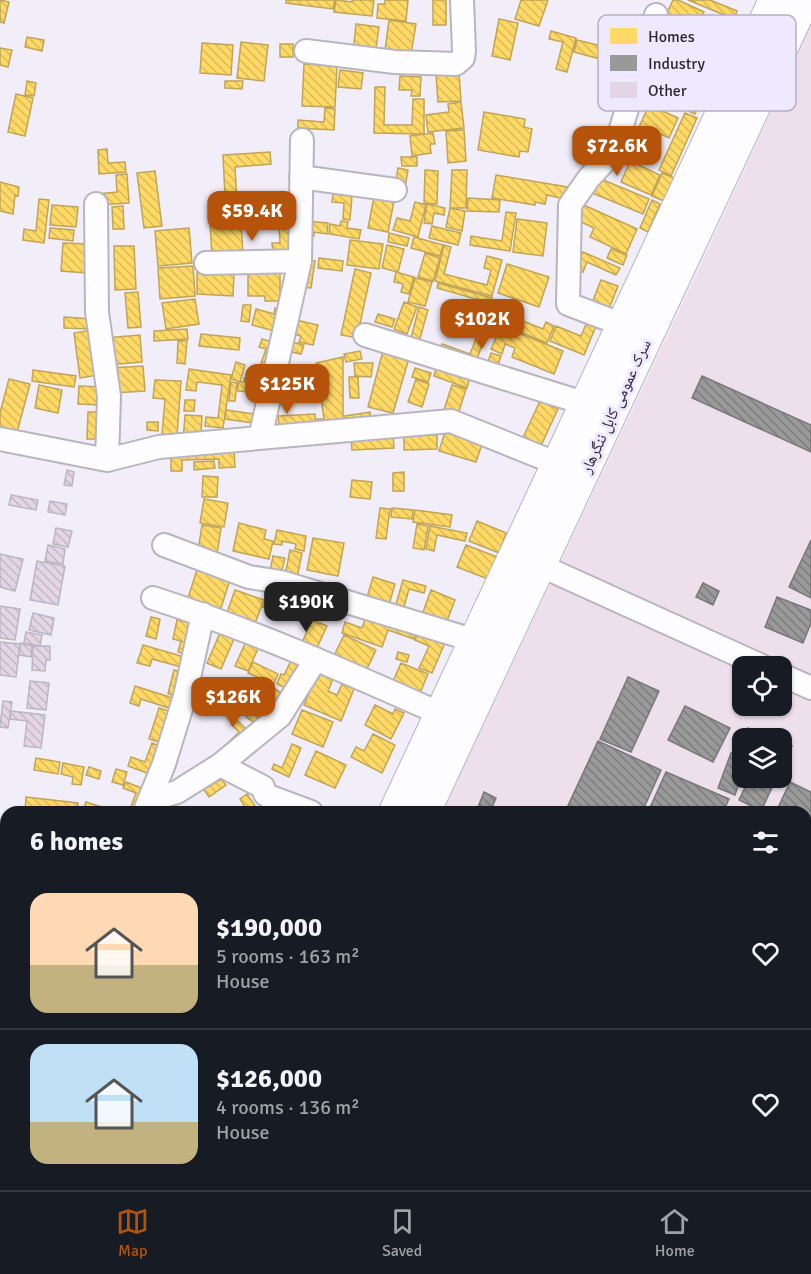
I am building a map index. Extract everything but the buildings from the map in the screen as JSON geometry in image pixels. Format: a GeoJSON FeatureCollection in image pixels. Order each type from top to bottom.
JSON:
{"type":"FeatureCollection","features":[{"type":"Feature","properties":{"kind":"highway","name":"سرک عمومی کابل ننگرهار"},"geometry":{"type":"LineString","coordinates":[[796,16],[804,0]]}},
{"type":"Feature","properties":{"kind":"highway","name":"سرک عمومی کابل ننگرهار"},"geometry":{"type":"LineString","coordinates":[[398,806],[476,641],[528,560],[558,464],[723,111]]}},
{"type":"Feature","properties":{"kind":"highway","name":"سرک عمومی کابل ننگرهار"},"geometry":{"type":"LineString","coordinates":[[426,806],[528,560],[749,111]]}},
{"type":"Feature","properties":{"kind":"street"},"geometry":{"type":"LineString","coordinates":[[306,51],[395,62],[456,64],[463,58],[464,51],[462,0]]}},
{"type":"Feature","properties":{"kind":"street"},"geometry":{"type":"LineString","coordinates":[[623,325],[568,304],[570,205],[589,178],[614,151],[626,111]]}},
{"type":"Feature","properties":{"kind":"street"},"geometry":{"type":"LineString","coordinates":[[260,438],[300,261],[302,140]]}},
{"type":"Feature","properties":{"kind":"street"},"geometry":{"type":"LineString","coordinates":[[301,177],[395,190]]}},
{"type":"Feature","properties":{"kind":"street"},"geometry":{"type":"LineString","coordinates":[[96,204],[97,312],[109,396],[107,460]]}},
{"type":"Feature","properties":{"kind":"street"},"geometry":{"type":"LineString","coordinates":[[206,264],[300,261]]}},
{"type":"Feature","properties":{"kind":"street"},"geometry":{"type":"LineString","coordinates":[[364,335],[587,404]]}},
{"type":"Feature","properties":{"kind":"street"},"geometry":{"type":"LineString","coordinates":[[0,439],[107,460],[159,447],[451,421],[558,464]]}},
{"type":"Feature","properties":{"kind":"street"},"geometry":{"type":"LineString","coordinates":[[164,545],[249,577],[281,582],[476,641]]}},
{"type":"Feature","properties":{"kind":"street"},"geometry":{"type":"LineString","coordinates":[[528,560],[740,656]]}},
{"type":"Feature","properties":{"kind":"street"},"geometry":{"type":"LineString","coordinates":[[153,598],[202,614],[316,659],[441,714]]}},
{"type":"Feature","properties":{"kind":"street"},"geometry":{"type":"LineString","coordinates":[[147,806],[164,764],[186,696],[202,614]]}},
{"type":"Feature","properties":{"kind":"street"},"geometry":{"type":"LineString","coordinates":[[147,806],[177,792],[220,765],[280,716],[316,659]]}},
{"type":"Feature","properties":{"kind":"street"},"geometry":{"type":"LineString","coordinates":[[792,679],[811,688]]}},
{"type":"Feature","properties":{"kind":"street"},"geometry":{"type":"LineString","coordinates":[[220,765],[263,787],[268,796],[295,806]]}},
{"type":"Feature","properties":{"kind":"shaded area"},"geometry":{"type":"Polygon","coordinates":[[[811,25],[811,806],[445,806],[771,111],[796,111],[796,58],[811,25]]]}}]}
